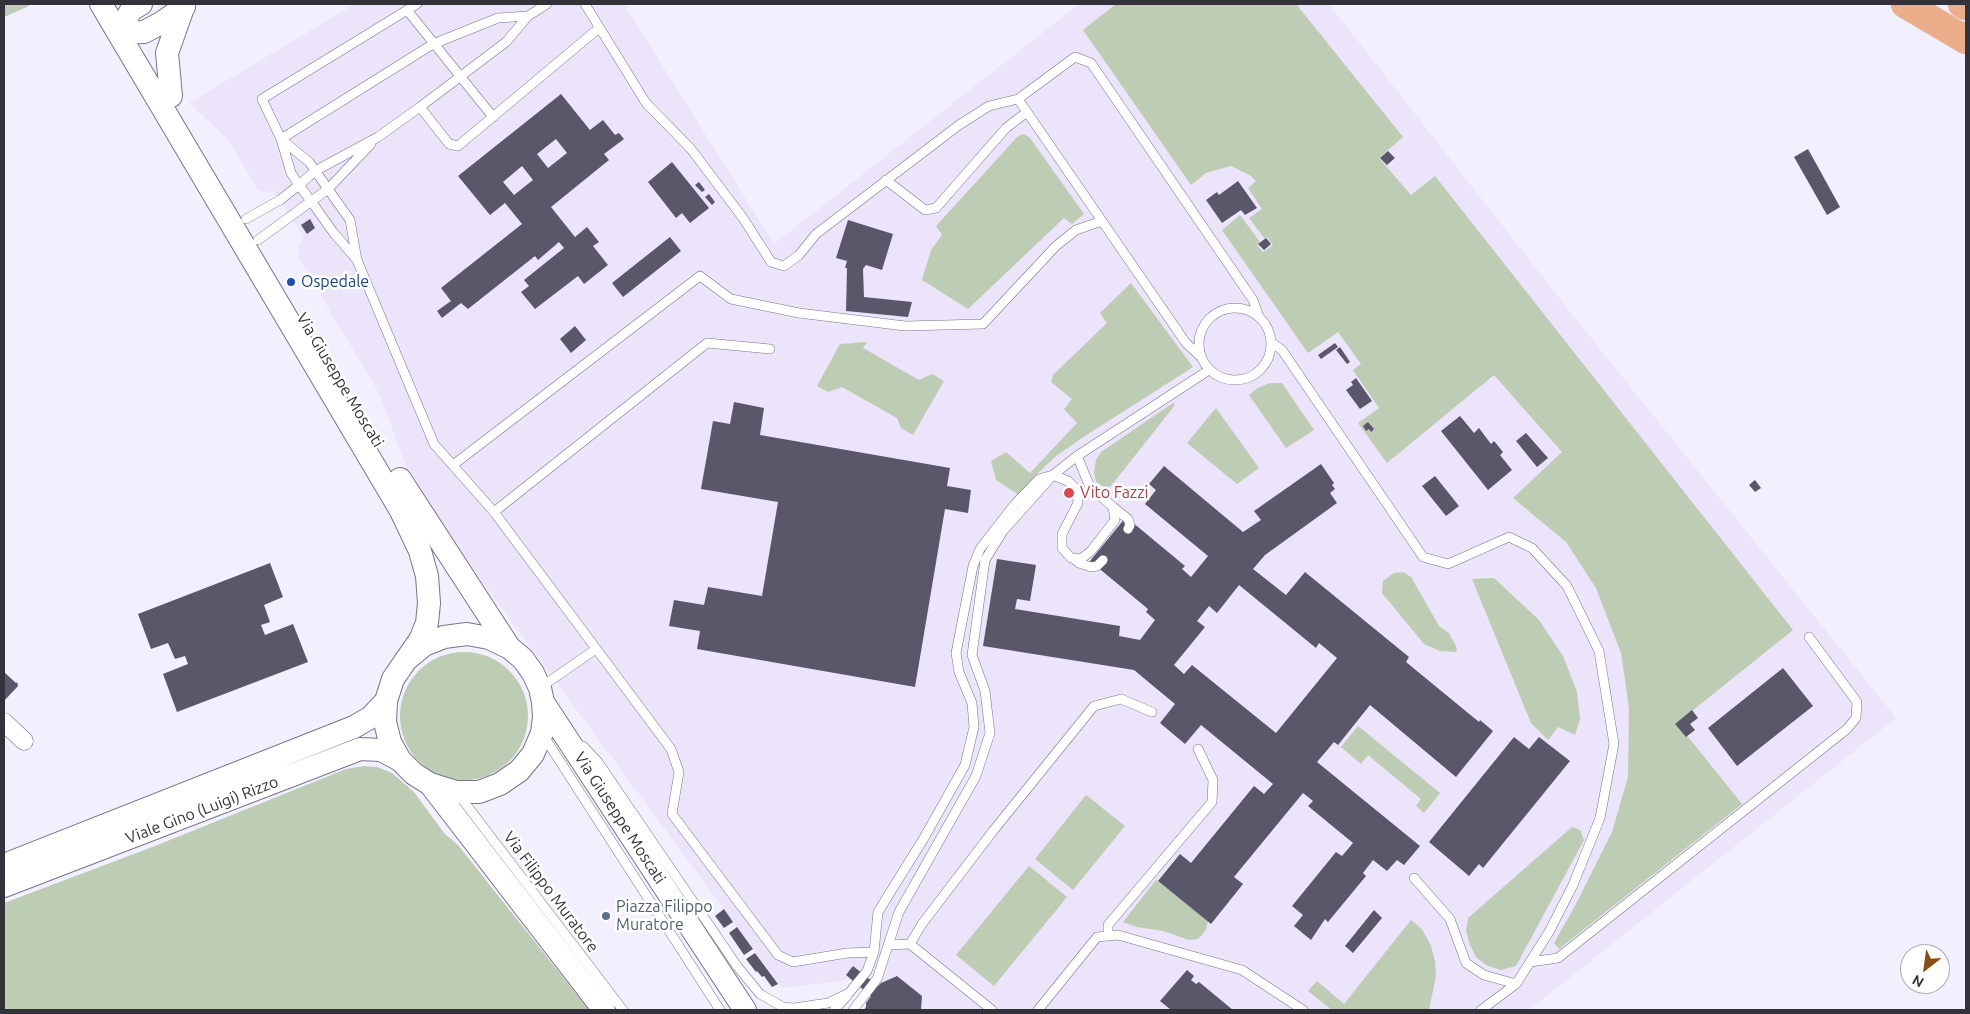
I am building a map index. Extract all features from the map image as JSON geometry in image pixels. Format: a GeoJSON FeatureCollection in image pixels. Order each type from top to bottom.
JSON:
{"type":"FeatureCollection","features":[{"type":"Feature","properties":{"kind":"highway"},"geometry":{"type":"LineString","coordinates":[[1905,4],[1966,40]]}},
{"type":"Feature","properties":{"kind":"highway"},"geometry":{"type":"LineString","coordinates":[[1942,4],[1966,18]]}},
{"type":"Feature","properties":{"kind":"highway"},"geometry":{"type":"LineString","coordinates":[[1962,4],[1966,6]]}},
{"type":"Feature","properties":{"kind":"street","name":"Via Giuseppe Moscati"},"geometry":{"type":"LineString","coordinates":[[101,4],[128,18],[400,511],[420,552],[427,576],[429,603],[427,623],[420,640],[393,679],[386,701],[385,722],[390,742],[400,760],[414,774],[430,784],[456,792],[479,792],[500,784],[519,771],[533,754],[542,733],[544,700]]}},
{"type":"Feature","properties":{"kind":"street"},"geometry":{"type":"LineString","coordinates":[[128,18],[144,32],[161,23],[184,5]]}},
{"type":"Feature","properties":{"kind":"street"},"geometry":{"type":"LineString","coordinates":[[171,96],[166,53],[184,5]]}},
{"type":"Feature","properties":{"kind":"street","name":"Via Giuseppe Moscati"},"geometry":{"type":"LineString","coordinates":[[128,18],[171,96],[414,504],[510,648],[533,673],[544,700],[745,1010]]}},
{"type":"Feature","properties":{"kind":"street","name":"Via Giuseppe Moscati"},"geometry":{"type":"LineString","coordinates":[[406,660],[424,645],[444,637],[467,634],[489,638],[510,648]]}},
{"type":"Feature","properties":{"kind":"street","name":"Viale Gino (Luigi) Rizzo"},"geometry":{"type":"LineString","coordinates":[[4,865],[354,727],[370,717],[386,701]]}},
{"type":"Feature","properties":{"kind":"street"},"geometry":{"type":"LineString","coordinates":[[4,722],[24,741]]}},
{"type":"Feature","properties":{"kind":"street","name":"Viale Gino (Luigi) Rizzo"},"geometry":{"type":"LineString","coordinates":[[4,886],[360,749],[381,750],[400,760]]}},
{"type":"Feature","properties":{"kind":"street","name":"Via Giuseppe Moscati"},"geometry":{"type":"LineString","coordinates":[[430,784],[604,1010]]}},
{"type":"Feature","properties":{"kind":"lane"},"geometry":{"type":"LineString","coordinates":[[357,260],[291,173],[281,139],[262,99],[417,4]]}},
{"type":"Feature","properties":{"kind":"lane"},"geometry":{"type":"LineString","coordinates":[[246,219],[280,200],[316,171],[378,137],[420,107],[506,42],[528,16],[547,4]]}},
{"type":"Feature","properties":{"kind":"lane"},"geometry":{"type":"LineString","coordinates":[[585,4],[646,103],[691,150],[743,218],[771,262],[784,266],[799,255],[816,234],[959,124],[989,106],[1018,99],[1074,57],[1091,63],[1254,300],[1258,317]]}},
{"type":"Feature","properties":{"kind":"lane"},"geometry":{"type":"LineString","coordinates":[[407,10],[493,118]]}},
{"type":"Feature","properties":{"kind":"lane"},"geometry":{"type":"LineString","coordinates":[[281,139],[434,44],[498,18],[528,16]]}},
{"type":"Feature","properties":{"kind":"lane"},"geometry":{"type":"LineString","coordinates":[[420,107],[449,144],[458,146],[599,28]]}},
{"type":"Feature","properties":{"kind":"lane"},"geometry":{"type":"LineString","coordinates":[[1018,99],[1186,343],[1200,356],[1209,370],[1220,377],[1232,380],[1244,380],[1255,374],[1264,366],[1270,354],[1271,342],[1269,332],[1258,317],[1248,311],[1237,308],[1225,309],[1214,314],[1206,322],[1200,333],[1198,344],[1200,356]]}},
{"type":"Feature","properties":{"kind":"lane"},"geometry":{"type":"LineString","coordinates":[[886,180],[925,210],[936,208],[1006,128],[1027,112]]}},
{"type":"Feature","properties":{"kind":"lane"},"geometry":{"type":"LineString","coordinates":[[258,240],[328,188],[378,137]]}},
{"type":"Feature","properties":{"kind":"lane"},"geometry":{"type":"LineString","coordinates":[[281,139],[309,162],[350,220],[357,260],[434,444],[494,512],[671,748],[679,772],[672,814],[778,955],[793,962],[847,952],[874,952]]}},
{"type":"Feature","properties":{"kind":"lane"},"geometry":{"type":"LineString","coordinates":[[453,465],[700,276],[731,299],[799,313],[905,326],[983,324],[1056,246],[1076,230],[1102,222]]}},
{"type":"Feature","properties":{"kind":"lane"},"geometry":{"type":"LineString","coordinates":[[1271,342],[1282,350],[1423,557],[1448,564],[1509,537],[1532,548],[1567,586],[1599,651],[1614,744],[1600,818],[1573,885],[1549,932],[1516,984],[1481,1010]]}},
{"type":"Feature","properties":{"kind":"lane"},"geometry":{"type":"LineString","coordinates":[[494,512],[707,343],[770,349]]}},
{"type":"Feature","properties":{"kind":"lane"},"geometry":{"type":"LineString","coordinates":[[853,1010],[877,979],[899,912],[976,776],[990,733],[985,691],[972,655],[985,560],[1003,531],[1053,474],[1077,456],[1209,370]]}},
{"type":"Feature","properties":{"kind":"lane"},"geometry":{"type":"LineString","coordinates":[[1077,456],[1090,488],[1128,519],[1130,525],[1128,529]]}},
{"type":"Feature","properties":{"kind":"lane"},"geometry":{"type":"LineString","coordinates":[[834,1010],[867,971],[874,952],[878,912],[924,838],[965,765],[974,727],[972,703],[959,672],[956,653],[973,566],[980,548],[1014,505],[1039,478],[1053,474],[1068,481],[1076,490],[1078,502],[1062,534],[1062,548],[1071,558],[1091,567],[1097,566],[1103,560]]}},
{"type":"Feature","properties":{"kind":"lane"},"geometry":{"type":"LineString","coordinates":[[1071,558],[1081,559],[1091,551],[1115,520],[1113,506]]}},
{"type":"Feature","properties":{"kind":"lane"},"geometry":{"type":"LineString","coordinates":[[1530,962],[1558,958],[1847,729],[1856,718],[1857,702],[1809,637]]}},
{"type":"Feature","properties":{"kind":"lane"},"geometry":{"type":"LineString","coordinates":[[596,649],[544,700],[598,762],[737,966],[760,994],[782,1007],[794,1008],[828,1002],[848,993],[856,986]]}},
{"type":"Feature","properties":{"kind":"lane"},"geometry":{"type":"LineString","coordinates":[[910,944],[922,924],[993,831],[1094,706],[1120,699],[1152,712]]}},
{"type":"Feature","properties":{"kind":"lane"},"geometry":{"type":"LineString","coordinates":[[542,733],[720,1010]]}},
{"type":"Feature","properties":{"kind":"lane"},"geometry":{"type":"LineString","coordinates":[[1108,936],[1108,925],[1212,802],[1213,780],[1198,749]]}},
{"type":"Feature","properties":{"kind":"lane","name":"Via Filippo Muratore"},"geometry":{"type":"LineString","coordinates":[[456,792],[622,1010]]}},
{"type":"Feature","properties":{"kind":"lane"},"geometry":{"type":"LineString","coordinates":[[1414,878],[1450,919],[1466,963],[1484,975],[1516,984]]}},
{"type":"Feature","properties":{"kind":"lane"},"geometry":{"type":"LineString","coordinates":[[1038,1010],[1098,937],[1118,934],[1242,970],[1303,1010]]}},
{"type":"Feature","properties":{"kind":"lane"},"geometry":{"type":"LineString","coordinates":[[888,945],[910,944],[992,1010]]}},
{"type":"Feature","properties":{"kind":"shaded area","name":"Vito Fazzi"},"geometry":{"type":"Polygon","coordinates":[[[355,4],[624,4],[774,244],[1079,4],[1329,4],[1567,308],[1896,718],[1529,1010],[864,1010],[871,996],[848,978],[842,981],[782,988],[433,515],[408,472],[379,393],[299,259],[298,248],[304,237],[274,191],[264,192],[258,189],[227,139],[189,103],[355,4]]]}},
{"type":"Feature","properties":{"kind":"green space"},"geometry":{"type":"Polygon","coordinates":[[[4,4],[28,4],[29,6],[4,17],[4,4]]]}},
{"type":"Feature","properties":{"kind":"green space"},"geometry":{"type":"Polygon","coordinates":[[[1116,4],[1296,4],[1403,137],[1379,158],[1411,195],[1435,176],[1793,630],[1677,723],[1742,804],[1559,949],[1554,943],[1612,832],[1628,777],[1629,708],[1621,653],[1596,588],[1566,542],[1513,498],[1562,452],[1494,375],[1387,463],[1358,423],[1379,408],[1353,370],[1361,364],[1338,332],[1308,353],[1222,230],[1240,215],[1260,242],[1257,245],[1263,252],[1273,245],[1267,237],[1265,239],[1249,218],[1262,209],[1248,188],[1256,181],[1251,176],[1231,166],[1206,173],[1191,185],[1083,30],[1116,4]]]}},
{"type":"Feature","properties":{"kind":"green space"},"geometry":{"type":"Polygon","coordinates":[[[1024,134],[1030,138],[1084,214],[1072,224],[1064,218],[968,309],[922,280],[931,250],[942,235],[936,226],[1018,136],[1024,134]]]}},
{"type":"Feature","properties":{"kind":"green space"},"geometry":{"type":"Polygon","coordinates":[[[1131,283],[1193,367],[1056,456],[1019,495],[996,480],[991,461],[1006,452],[1030,473],[1077,423],[1064,409],[1072,399],[1051,382],[1053,375],[1107,323],[1100,313],[1131,283]]]}},
{"type":"Feature","properties":{"kind":"green space"},"geometry":{"type":"Polygon","coordinates":[[[867,342],[863,348],[919,380],[932,374],[944,381],[913,435],[901,428],[897,418],[842,387],[828,392],[817,386],[840,344],[867,342]]]}},
{"type":"Feature","properties":{"kind":"green space"},"geometry":{"type":"Polygon","coordinates":[[[1270,383],[1282,383],[1314,430],[1286,448],[1249,395],[1258,388],[1270,383]]]}},
{"type":"Feature","properties":{"kind":"green space"},"geometry":{"type":"Polygon","coordinates":[[[1173,403],[1175,405],[1111,486],[1106,488],[1096,482],[1094,473],[1096,460],[1101,452],[1173,403]]]}},
{"type":"Feature","properties":{"kind":"green space"},"geometry":{"type":"Polygon","coordinates":[[[1216,408],[1259,468],[1237,484],[1187,443],[1216,408]]]}},
{"type":"Feature","properties":{"kind":"green space"},"geometry":{"type":"Polygon","coordinates":[[[1403,572],[1411,577],[1439,626],[1449,633],[1457,652],[1440,651],[1424,644],[1382,593],[1383,581],[1394,573],[1403,572]]]}},
{"type":"Feature","properties":{"kind":"green space"},"geometry":{"type":"Polygon","coordinates":[[[1494,578],[1539,620],[1563,656],[1577,692],[1580,719],[1575,735],[1558,727],[1548,740],[1531,723],[1472,579],[1494,578]]]}},
{"type":"Feature","properties":{"kind":"green space"},"geometry":{"type":"Polygon","coordinates":[[[464,652],[477,653],[489,657],[509,671],[523,691],[527,703],[527,729],[523,741],[509,761],[489,775],[477,779],[464,780],[451,779],[439,775],[419,761],[405,741],[401,729],[400,716],[401,703],[405,691],[419,671],[439,657],[451,653],[464,652]]]}},
{"type":"Feature","properties":{"kind":"green space"},"geometry":{"type":"Polygon","coordinates":[[[1358,726],[1440,793],[1424,813],[1416,806],[1421,799],[1368,755],[1361,764],[1341,747],[1358,726]]]}},
{"type":"Feature","properties":{"kind":"green space"},"geometry":{"type":"Polygon","coordinates":[[[364,766],[377,767],[392,773],[414,792],[444,833],[458,845],[589,1010],[4,1010],[4,903],[155,846],[346,769],[364,766]]]}},
{"type":"Feature","properties":{"kind":"green space"},"geometry":{"type":"Polygon","coordinates":[[[1086,795],[1125,826],[1073,890],[1035,859],[1086,795]]]}},
{"type":"Feature","properties":{"kind":"green space"},"geometry":{"type":"Polygon","coordinates":[[[1572,827],[1580,830],[1584,840],[1516,966],[1501,970],[1486,965],[1476,957],[1470,945],[1466,931],[1468,918],[1572,827]]]}},
{"type":"Feature","properties":{"kind":"green space"},"geometry":{"type":"Polygon","coordinates":[[[1029,866],[1067,897],[994,986],[956,955],[1029,866]]]}},
{"type":"Feature","properties":{"kind":"green space"},"geometry":{"type":"Polygon","coordinates":[[[1156,880],[1208,921],[1206,930],[1198,939],[1189,940],[1163,931],[1137,927],[1123,922],[1156,880]]]}},
{"type":"Feature","properties":{"kind":"green space"},"geometry":{"type":"Polygon","coordinates":[[[1411,920],[1422,929],[1431,946],[1435,961],[1436,976],[1429,1010],[1332,1010],[1308,991],[1317,981],[1344,1004],[1411,920]]]}},
{"type":"Feature","properties":{"kind":"building"},"geometry":{"type":"Polygon","coordinates":[[[561,94],[590,130],[603,120],[615,135],[619,133],[624,139],[604,154],[609,160],[551,207],[575,237],[587,227],[599,242],[593,246],[608,265],[584,284],[578,276],[535,309],[521,292],[529,286],[524,280],[564,248],[559,242],[538,260],[535,256],[468,309],[461,303],[442,318],[437,311],[451,301],[441,288],[522,224],[505,203],[490,215],[458,176],[561,94]],[[556,139],[537,154],[548,168],[567,153],[556,139]],[[522,166],[503,182],[514,195],[533,180],[522,166]]]}},
{"type":"Feature","properties":{"kind":"building"},"geometry":{"type":"Polygon","coordinates":[[[1808,149],[1840,207],[1827,215],[1794,157],[1808,149]]]}},
{"type":"Feature","properties":{"kind":"building"},"geometry":{"type":"Polygon","coordinates":[[[1388,151],[1395,158],[1387,165],[1380,158],[1388,151]]]}},
{"type":"Feature","properties":{"kind":"building"},"geometry":{"type":"Polygon","coordinates":[[[672,162],[709,208],[690,223],[682,213],[676,218],[648,182],[672,162]]]}},
{"type":"Feature","properties":{"kind":"building"},"geometry":{"type":"Polygon","coordinates":[[[1238,181],[1257,208],[1245,215],[1241,210],[1222,223],[1206,200],[1217,192],[1219,195],[1238,181]]]}},
{"type":"Feature","properties":{"kind":"building"},"geometry":{"type":"Polygon","coordinates":[[[699,182],[705,190],[702,192],[695,185],[699,182]]]}},
{"type":"Feature","properties":{"kind":"building"},"geometry":{"type":"Polygon","coordinates":[[[709,194],[715,202],[712,205],[705,197],[709,194]]]}},
{"type":"Feature","properties":{"kind":"building"},"geometry":{"type":"Polygon","coordinates":[[[310,219],[315,228],[307,234],[301,225],[310,219]]]}},
{"type":"Feature","properties":{"kind":"building"},"geometry":{"type":"Polygon","coordinates":[[[848,220],[893,234],[882,270],[866,265],[863,269],[864,297],[912,302],[908,317],[846,311],[847,268],[845,268],[847,261],[836,258],[848,220]]]}},
{"type":"Feature","properties":{"kind":"building"},"geometry":{"type":"Polygon","coordinates":[[[670,237],[681,251],[623,297],[612,283],[670,237]]]}},
{"type":"Feature","properties":{"kind":"building"},"geometry":{"type":"Polygon","coordinates":[[[1266,238],[1271,244],[1264,250],[1258,244],[1266,238]]]}},
{"type":"Feature","properties":{"kind":"building"},"geometry":{"type":"Polygon","coordinates":[[[575,326],[586,340],[571,353],[560,339],[575,326]]]}},
{"type":"Feature","properties":{"kind":"building"},"geometry":{"type":"Polygon","coordinates":[[[1335,343],[1338,347],[1321,359],[1318,355],[1335,343]]]}},
{"type":"Feature","properties":{"kind":"building"},"geometry":{"type":"Polygon","coordinates":[[[1340,347],[1350,362],[1347,364],[1336,350],[1340,347]]]}},
{"type":"Feature","properties":{"kind":"building"},"geometry":{"type":"Polygon","coordinates":[[[1356,378],[1372,401],[1360,409],[1346,390],[1353,385],[1351,382],[1356,378]]]}},
{"type":"Feature","properties":{"kind":"building"},"geometry":{"type":"Polygon","coordinates":[[[734,402],[764,408],[760,435],[950,468],[947,486],[971,490],[968,513],[945,509],[915,687],[697,649],[700,631],[669,626],[674,600],[704,605],[708,587],[762,596],[778,502],[701,489],[713,421],[730,424],[734,402]]]}},
{"type":"Feature","properties":{"kind":"building"},"geometry":{"type":"Polygon","coordinates":[[[1460,416],[1474,433],[1479,428],[1491,444],[1494,441],[1503,452],[1500,455],[1512,470],[1488,490],[1441,431],[1460,416]]]}},
{"type":"Feature","properties":{"kind":"building"},"geometry":{"type":"Polygon","coordinates":[[[1368,422],[1374,429],[1371,432],[1369,429],[1366,431],[1363,426],[1368,422]]]}},
{"type":"Feature","properties":{"kind":"building"},"geometry":{"type":"Polygon","coordinates":[[[1526,433],[1548,458],[1537,467],[1516,441],[1526,433]]]}},
{"type":"Feature","properties":{"kind":"building"},"geometry":{"type":"Polygon","coordinates":[[[1321,464],[1334,483],[1332,485],[1335,489],[1330,493],[1337,503],[1265,555],[1253,569],[1286,595],[1305,572],[1409,657],[1406,662],[1479,722],[1480,720],[1493,731],[1456,777],[1370,705],[1338,745],[1334,742],[1317,762],[1420,846],[1404,865],[1397,860],[1387,871],[1373,860],[1363,873],[1366,876],[1328,922],[1325,919],[1311,940],[1294,926],[1303,915],[1292,906],[1336,852],[1342,856],[1353,843],[1308,806],[1313,801],[1303,793],[1234,877],[1243,884],[1211,924],[1158,881],[1180,854],[1191,863],[1254,786],[1264,794],[1273,784],[1201,725],[1185,744],[1160,723],[1175,704],[1134,670],[983,646],[997,559],[1036,565],[1030,601],[1017,599],[1015,609],[1120,626],[1119,636],[1140,640],[1155,620],[1146,612],[1148,609],[1090,561],[1126,517],[1185,566],[1182,569],[1191,577],[1208,556],[1145,504],[1156,490],[1149,484],[1164,466],[1243,532],[1261,520],[1254,511],[1321,464]],[[1239,585],[1217,613],[1209,606],[1197,621],[1205,627],[1174,665],[1184,674],[1192,665],[1276,733],[1337,658],[1319,643],[1316,648],[1239,585]]]}},
{"type":"Feature","properties":{"kind":"building"},"geometry":{"type":"Polygon","coordinates":[[[1435,476],[1459,506],[1446,516],[1422,486],[1435,476]]]}},
{"type":"Feature","properties":{"kind":"building"},"geometry":{"type":"Polygon","coordinates":[[[1755,480],[1761,488],[1755,492],[1749,485],[1755,480]]]}},
{"type":"Feature","properties":{"kind":"building"},"geometry":{"type":"Polygon","coordinates":[[[270,563],[283,597],[264,605],[270,622],[261,625],[265,635],[293,624],[308,662],[177,712],[163,674],[188,664],[185,656],[175,659],[168,643],[151,649],[138,614],[270,563]]]}},
{"type":"Feature","properties":{"kind":"building"},"geometry":{"type":"Polygon","coordinates":[[[1783,668],[1813,706],[1737,766],[1708,728],[1783,668]]]}},
{"type":"Feature","properties":{"kind":"building"},"geometry":{"type":"Polygon","coordinates":[[[4,672],[17,682],[18,686],[4,701],[4,672]]]}},
{"type":"Feature","properties":{"kind":"building"},"geometry":{"type":"Polygon","coordinates":[[[1692,710],[1698,718],[1690,724],[1695,730],[1686,737],[1675,724],[1692,710]]]}},
{"type":"Feature","properties":{"kind":"building"},"geometry":{"type":"Polygon","coordinates":[[[1514,737],[1529,749],[1539,737],[1570,761],[1483,868],[1479,864],[1469,876],[1429,842],[1514,737]]]}},
{"type":"Feature","properties":{"kind":"building"},"geometry":{"type":"Polygon","coordinates":[[[724,909],[733,922],[724,928],[715,916],[724,909]]]}},
{"type":"Feature","properties":{"kind":"building"},"geometry":{"type":"Polygon","coordinates":[[[1374,910],[1382,918],[1353,953],[1345,946],[1374,910]]]}},
{"type":"Feature","properties":{"kind":"building"},"geometry":{"type":"Polygon","coordinates":[[[737,927],[753,949],[744,955],[729,933],[737,927]]]}},
{"type":"Feature","properties":{"kind":"building"},"geometry":{"type":"Polygon","coordinates":[[[755,953],[778,984],[772,987],[764,976],[762,977],[756,972],[746,959],[755,953]]]}},
{"type":"Feature","properties":{"kind":"building"},"geometry":{"type":"Polygon","coordinates":[[[853,966],[878,986],[897,976],[922,996],[921,1010],[864,1010],[871,996],[846,975],[853,966]]]}},
{"type":"Feature","properties":{"kind":"building"},"geometry":{"type":"Polygon","coordinates":[[[1187,970],[1194,976],[1191,980],[1196,984],[1199,982],[1233,1010],[1171,1010],[1160,1001],[1187,970]]]}},
{"type":"Feature","properties":{"kind":"place","name":"Ospedale"},"geometry":{"type":"Point","coordinates":[291,282]}},
{"type":"Feature","properties":{"kind":"place","name":"Vito Fazzi"},"geometry":{"type":"Point","coordinates":[1069,493]}},
{"type":"Feature","properties":{"kind":"place","name":"Piazza Filippo Muratore"},"geometry":{"type":"Point","coordinates":[606,916]}}]}
